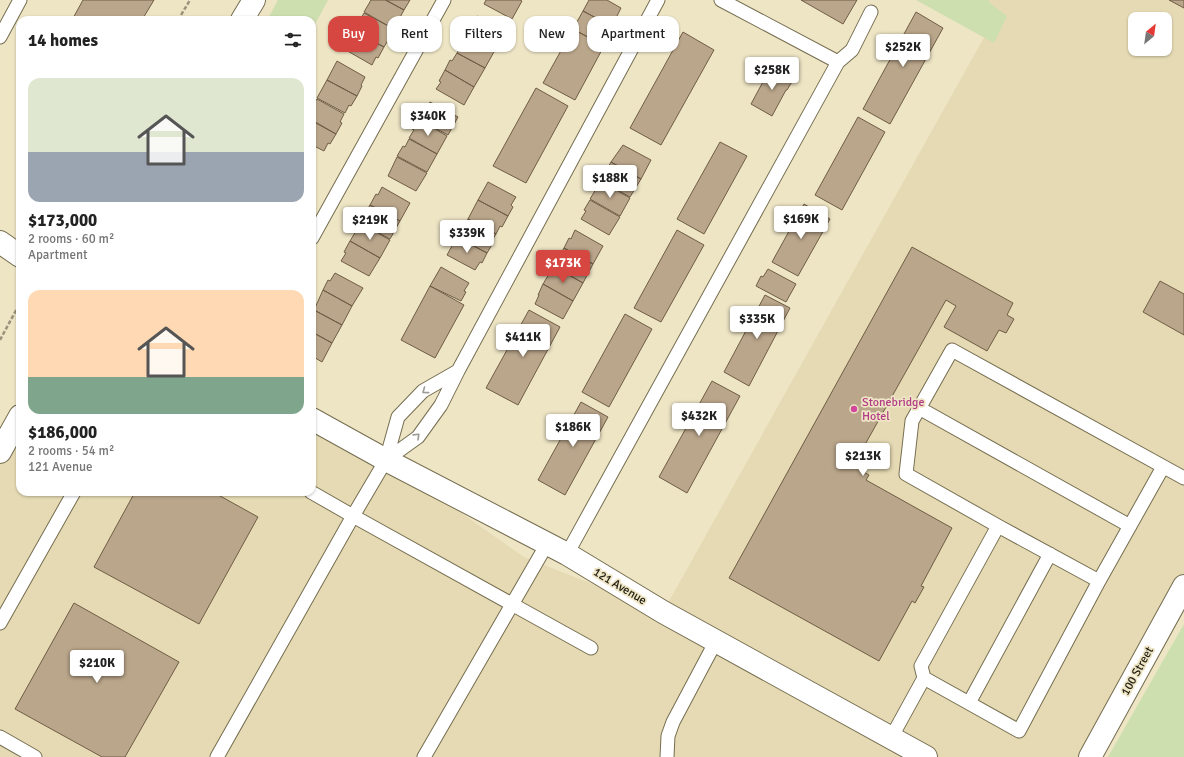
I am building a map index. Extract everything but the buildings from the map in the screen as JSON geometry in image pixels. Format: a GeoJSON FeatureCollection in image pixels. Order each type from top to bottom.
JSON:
{"type":"FeatureCollection","features":[{"type":"Feature","properties":{"kind":"street"},"geometry":{"type":"LineString","coordinates":[[244,16],[254,0]]}},
{"type":"Feature","properties":{"kind":"street"},"geometry":{"type":"LineString","coordinates":[[0,242],[16,253]]}},
{"type":"Feature","properties":{"kind":"street","name":"121 Avenue"},"geometry":{"type":"LineString","coordinates":[[316,421],[386,460],[567,554],[663,612],[926,757]]}},
{"type":"Feature","properties":{"kind":"street"},"geometry":{"type":"LineString","coordinates":[[0,452],[16,423]]}},
{"type":"Feature","properties":{"kind":"street","name":"100 Street"},"geometry":{"type":"LineString","coordinates":[[1090,757],[1184,586]]}},
{"type":"Feature","properties":{"kind":"lane"},"geometry":{"type":"LineString","coordinates":[[0,37],[20,0]]}},
{"type":"Feature","properties":{"kind":"lane"},"geometry":{"type":"LineString","coordinates":[[316,231],[444,0]]}},
{"type":"Feature","properties":{"kind":"lane"},"geometry":{"type":"LineString","coordinates":[[386,460],[418,436],[442,405],[458,371],[658,0]]}},
{"type":"Feature","properties":{"kind":"lane"},"geometry":{"type":"LineString","coordinates":[[721,0],[838,62]]}},
{"type":"Feature","properties":{"kind":"lane"},"geometry":{"type":"LineString","coordinates":[[567,554],[838,62],[852,50],[871,12]]}},
{"type":"Feature","properties":{"kind":"lane"},"geometry":{"type":"LineString","coordinates":[[1100,581],[906,474],[912,421],[952,350],[1184,478]]}},
{"type":"Feature","properties":{"kind":"lane"},"geometry":{"type":"LineString","coordinates":[[217,757],[386,460],[398,417],[423,391],[458,371]]}},
{"type":"Feature","properties":{"kind":"lane"},"geometry":{"type":"LineString","coordinates":[[919,408],[1130,526]]}},
{"type":"Feature","properties":{"kind":"lane"},"geometry":{"type":"LineString","coordinates":[[924,678],[1019,731],[1163,467]]}},
{"type":"Feature","properties":{"kind":"lane"},"geometry":{"type":"LineString","coordinates":[[316,495],[591,648]]}},
{"type":"Feature","properties":{"kind":"lane"},"geometry":{"type":"LineString","coordinates":[[0,623],[72,496]]}},
{"type":"Feature","properties":{"kind":"lane"},"geometry":{"type":"LineString","coordinates":[[891,738],[924,678],[921,666],[998,526]]}},
{"type":"Feature","properties":{"kind":"lane"},"geometry":{"type":"LineString","coordinates":[[424,757],[547,544]]}},
{"type":"Feature","properties":{"kind":"lane"},"geometry":{"type":"LineString","coordinates":[[969,703],[1050,554]]}},
{"type":"Feature","properties":{"kind":"lane"},"geometry":{"type":"LineString","coordinates":[[667,757],[668,736],[673,722],[716,641]]}},
{"type":"Feature","properties":{"kind":"lane"},"geometry":{"type":"LineString","coordinates":[[0,737],[35,757]]}},
{"type":"Feature","properties":{"kind":"path"},"geometry":{"type":"LineString","coordinates":[[180,16],[190,0]]}},
{"type":"Feature","properties":{"kind":"path"},"geometry":{"type":"LineString","coordinates":[[0,340],[16,310]]}},
{"type":"Feature","properties":{"kind":"shaded area"},"geometry":{"type":"Polygon","coordinates":[[[967,0],[1184,0],[1184,586],[1090,757],[0,757],[0,452],[16,423],[16,496],[316,496],[316,421],[386,460],[524,557],[663,612],[996,16],[967,0]]]}},
{"type":"Feature","properties":{"kind":"green space"},"geometry":{"type":"Polygon","coordinates":[[[278,0],[328,0],[316,22],[316,16],[269,16],[278,0]]]}},
{"type":"Feature","properties":{"kind":"green space"},"geometry":{"type":"Polygon","coordinates":[[[916,0],[988,0],[1007,16],[994,43],[916,0]]]}},
{"type":"Feature","properties":{"kind":"green space"},"geometry":{"type":"Polygon","coordinates":[[[1184,624],[1184,757],[1108,757],[1184,624]]]}},
{"type":"Feature","properties":{"kind":"place","name":"Stonebridge Hotel"},"geometry":{"type":"Point","coordinates":[854,409]}}]}
